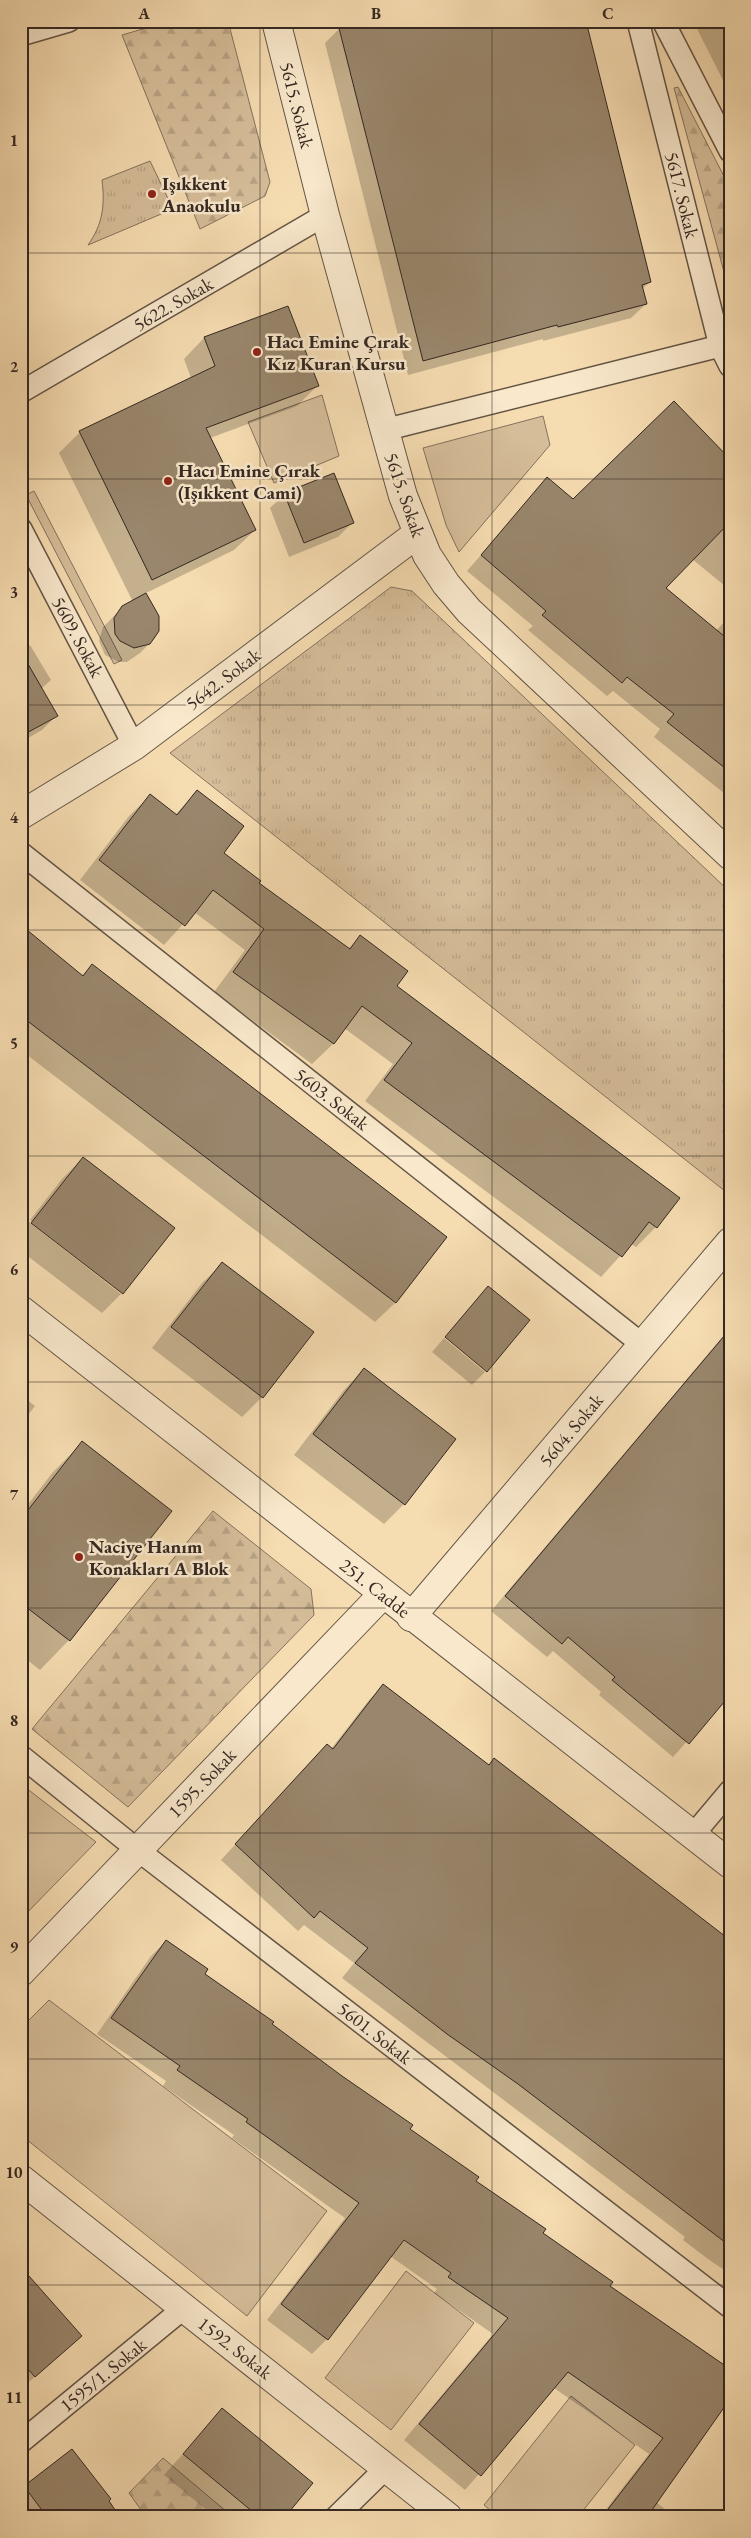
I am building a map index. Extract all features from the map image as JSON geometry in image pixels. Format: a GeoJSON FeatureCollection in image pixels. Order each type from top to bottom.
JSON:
{"type":"FeatureCollection","features":[{"type":"Feature","properties":{"kind":"street","name":"5615. Sokak"},"geometry":{"type":"LineString","coordinates":[[276,21],[325,215],[384,430],[403,496],[427,555],[446,584],[468,611],[730,855]]}},
{"type":"Feature","properties":{"kind":"street","name":"5642. Sokak"},"geometry":{"type":"LineString","coordinates":[[21,815],[134,746],[417,534]]}},
{"type":"Feature","properties":{"kind":"street","name":"5604. Sokak"},"geometry":{"type":"LineString","coordinates":[[412,1617],[730,1242]]}},
{"type":"Feature","properties":{"kind":"street","name":"251. Cadde"},"geometry":{"type":"LineString","coordinates":[[21,1310],[730,1864]]}},
{"type":"Feature","properties":{"kind":"street","name":"1595. Sokak"},"geometry":{"type":"LineString","coordinates":[[21,1972],[383,1594]]}},
{"type":"Feature","properties":{"kind":"street","name":"1592. Sokak"},"geometry":{"type":"LineString","coordinates":[[21,2179],[448,2517]]}},
{"type":"Feature","properties":{"kind":"lane"},"geometry":{"type":"LineString","coordinates":[[21,35],[69,21]]}},
{"type":"Feature","properties":{"kind":"lane","name":"5617. Sokak"},"geometry":{"type":"LineString","coordinates":[[638,21],[720,346],[730,366]]}},
{"type":"Feature","properties":{"kind":"lane"},"geometry":{"type":"LineString","coordinates":[[663,21],[730,151]]}},
{"type":"Feature","properties":{"kind":"lane","name":"5622. Sokak"},"geometry":{"type":"LineString","coordinates":[[21,392],[325,215]]}},
{"type":"Feature","properties":{"kind":"lane"},"geometry":{"type":"LineString","coordinates":[[384,430],[720,346]]}},
{"type":"Feature","properties":{"kind":"lane","name":"5609. Sokak"},"geometry":{"type":"LineString","coordinates":[[21,529],[134,746]]}},
{"type":"Feature","properties":{"kind":"lane","name":"5603. Sokak"},"geometry":{"type":"LineString","coordinates":[[21,852],[643,1344]]}},
{"type":"Feature","properties":{"kind":"lane","name":"5601. Sokak"},"geometry":{"type":"LineString","coordinates":[[21,1756],[139,1850],[730,2307]]}},
{"type":"Feature","properties":{"kind":"lane"},"geometry":{"type":"LineString","coordinates":[[693,1835],[730,1791]]}},
{"type":"Feature","properties":{"kind":"lane","name":"1595/1. Sokak"},"geometry":{"type":"LineString","coordinates":[[21,2442],[184,2308]]}},
{"type":"Feature","properties":{"kind":"lane"},"geometry":{"type":"LineString","coordinates":[[336,2517],[387,2467]]}},
{"type":"Feature","properties":{"kind":"green space"},"geometry":{"type":"Polygon","coordinates":[[[170,21],[228,21],[270,182],[265,196],[200,229],[122,35],[170,21]]]}},
{"type":"Feature","properties":{"kind":"green space"},"geometry":{"type":"Polygon","coordinates":[[[678,87],[730,188],[730,294],[674,88],[678,87]]]}},
{"type":"Feature","properties":{"kind":"green space"},"geometry":{"type":"Polygon","coordinates":[[[150,161],[173,209],[88,245],[97,230],[102,214],[102,180],[150,161]]]}},
{"type":"Feature","properties":{"kind":"green space"},"geometry":{"type":"Polygon","coordinates":[[[322,395],[339,456],[274,483],[248,422],[322,395]]]}},
{"type":"Feature","properties":{"kind":"green space"},"geometry":{"type":"Polygon","coordinates":[[[543,416],[550,445],[459,552],[446,525],[423,448],[543,416]]]}},
{"type":"Feature","properties":{"kind":"green space"},"geometry":{"type":"Polygon","coordinates":[[[34,491],[122,660],[114,664],[26,495],[34,491]]]}},
{"type":"Feature","properties":{"kind":"green space"},"geometry":{"type":"Polygon","coordinates":[[[391,587],[412,591],[730,892],[730,1195],[170,753],[391,587]]]}},
{"type":"Feature","properties":{"kind":"green space"},"geometry":{"type":"Polygon","coordinates":[[[213,1511],[311,1589],[314,1615],[128,1807],[32,1729],[213,1511]]]}},
{"type":"Feature","properties":{"kind":"green space"},"geometry":{"type":"Polygon","coordinates":[[[21,1784],[96,1842],[21,1919],[21,1784]]]}},
{"type":"Feature","properties":{"kind":"green space"},"geometry":{"type":"Polygon","coordinates":[[[49,2000],[327,2211],[247,2316],[21,2135],[21,2028],[49,2000]]]}},
{"type":"Feature","properties":{"kind":"green space"},"geometry":{"type":"Polygon","coordinates":[[[406,2271],[474,2323],[391,2430],[325,2378],[406,2271]]]}},
{"type":"Feature","properties":{"kind":"green space"},"geometry":{"type":"Polygon","coordinates":[[[571,2396],[635,2445],[578,2517],[498,2517],[484,2505],[571,2396]]]}},
{"type":"Feature","properties":{"kind":"green space"},"geometry":{"type":"Polygon","coordinates":[[[163,2458],[233,2517],[146,2517],[129,2493],[163,2458]]]}},
{"type":"Feature","properties":{"kind":"building"},"geometry":{"type":"Polygon","coordinates":[[[363,21],[586,21],[651,282],[642,285],[647,304],[558,327],[557,325],[423,361],[339,28],[363,21]]]}},
{"type":"Feature","properties":{"kind":"building","name":"Hacı Emine Çırak (Işıkkent Cami)"},"geometry":{"type":"Polygon","coordinates":[[[288,306],[319,386],[206,428],[256,530],[152,580],[79,431],[215,366],[204,337],[288,306]]]}},
{"type":"Feature","properties":{"kind":"building"},"geometry":{"type":"Polygon","coordinates":[[[674,401],[730,459],[730,522],[666,588],[730,641],[730,772],[667,722],[674,714],[627,677],[622,683],[542,615],[546,611],[481,555],[547,477],[573,499],[674,401]]]}},
{"type":"Feature","properties":{"kind":"building"},"geometry":{"type":"Polygon","coordinates":[[[334,473],[354,523],[304,543],[284,493],[334,473]]]}},
{"type":"Feature","properties":{"kind":"building"},"geometry":{"type":"Polygon","coordinates":[[[146,593],[159,616],[159,631],[150,644],[134,648],[120,641],[115,634],[114,618],[122,606],[146,593]]]}},
{"type":"Feature","properties":{"kind":"building"},"geometry":{"type":"Polygon","coordinates":[[[21,652],[58,716],[21,736],[21,652]]]}},
{"type":"Feature","properties":{"kind":"building"},"geometry":{"type":"Polygon","coordinates":[[[197,790],[244,826],[224,853],[261,881],[259,883],[350,949],[360,935],[408,971],[397,986],[680,1198],[657,1228],[649,1222],[622,1257],[384,1080],[412,1043],[362,1006],[334,1044],[233,972],[264,929],[213,890],[185,926],[99,860],[150,794],[177,815],[197,790]]]}},
{"type":"Feature","properties":{"kind":"building"},"geometry":{"type":"Polygon","coordinates":[[[21,925],[83,976],[92,964],[447,1237],[396,1303],[21,1016],[21,925]]]}},
{"type":"Feature","properties":{"kind":"building"},"geometry":{"type":"Polygon","coordinates":[[[83,1157],[175,1228],[123,1294],[31,1223],[83,1157]]]}},
{"type":"Feature","properties":{"kind":"building"},"geometry":{"type":"Polygon","coordinates":[[[222,1262],[314,1332],[263,1398],[171,1327],[222,1262]]]}},
{"type":"Feature","properties":{"kind":"building"},"geometry":{"type":"Polygon","coordinates":[[[488,1286],[530,1320],[487,1372],[445,1337],[488,1286]]]}},
{"type":"Feature","properties":{"kind":"building"},"geometry":{"type":"Polygon","coordinates":[[[730,1329],[730,1695],[689,1744],[612,1680],[615,1677],[568,1637],[562,1644],[505,1596],[730,1329]]]}},
{"type":"Feature","properties":{"kind":"building"},"geometry":{"type":"Polygon","coordinates":[[[364,1368],[456,1439],[405,1505],[313,1434],[364,1368]]]}},
{"type":"Feature","properties":{"kind":"building","name":"Naciye Hanım Konakları A Blok"},"geometry":{"type":"Polygon","coordinates":[[[82,1441],[172,1511],[70,1641],[21,1603],[21,1519],[82,1441]]]}},
{"type":"Feature","properties":{"kind":"building"},"geometry":{"type":"Polygon","coordinates":[[[383,1684],[489,1765],[494,1758],[730,1940],[730,2246],[518,2084],[447,2034],[355,1963],[368,1948],[320,1911],[314,1918],[235,1844],[327,1744],[333,1749],[383,1684]]]}},
{"type":"Feature","properties":{"kind":"building"},"geometry":{"type":"Polygon","coordinates":[[[166,1940],[208,1969],[205,1974],[274,2022],[272,2024],[342,2076],[413,2125],[410,2129],[479,2177],[476,2181],[546,2229],[543,2233],[613,2282],[610,2286],[730,2369],[730,2399],[647,2517],[602,2517],[663,2438],[568,2372],[481,2476],[419,2424],[508,2318],[448,2277],[451,2273],[404,2240],[328,2340],[281,2304],[359,2203],[246,2122],[248,2119],[177,2070],[180,2066],[111,2018],[166,1940]]]}},
{"type":"Feature","properties":{"kind":"building"},"geometry":{"type":"Polygon","coordinates":[[[21,2267],[82,2336],[35,2377],[21,2361],[21,2267]]]}},
{"type":"Feature","properties":{"kind":"building"},"geometry":{"type":"Polygon","coordinates":[[[222,2408],[313,2483],[285,2517],[259,2517],[183,2454],[222,2408]]]}},
{"type":"Feature","properties":{"kind":"building"},"geometry":{"type":"Polygon","coordinates":[[[72,2449],[111,2499],[109,2501],[120,2517],[47,2517],[24,2486],[72,2449]]]}},
{"type":"Feature","properties":{"kind":"place","name":"Işıkkent Anaokulu"},"geometry":{"type":"Point","coordinates":[152,194]}},
{"type":"Feature","properties":{"kind":"place","name":"Hacı Emine Çırak Kız Kuran Kursu"},"geometry":{"type":"Point","coordinates":[257,352]}},
{"type":"Feature","properties":{"kind":"place","name":"Hacı Emine Çırak (Işıkkent Cami)"},"geometry":{"type":"Point","coordinates":[168,481]}},
{"type":"Feature","properties":{"kind":"place","name":"Naciye Hanım Konakları A Blok"},"geometry":{"type":"Point","coordinates":[79,1557]}}]}
